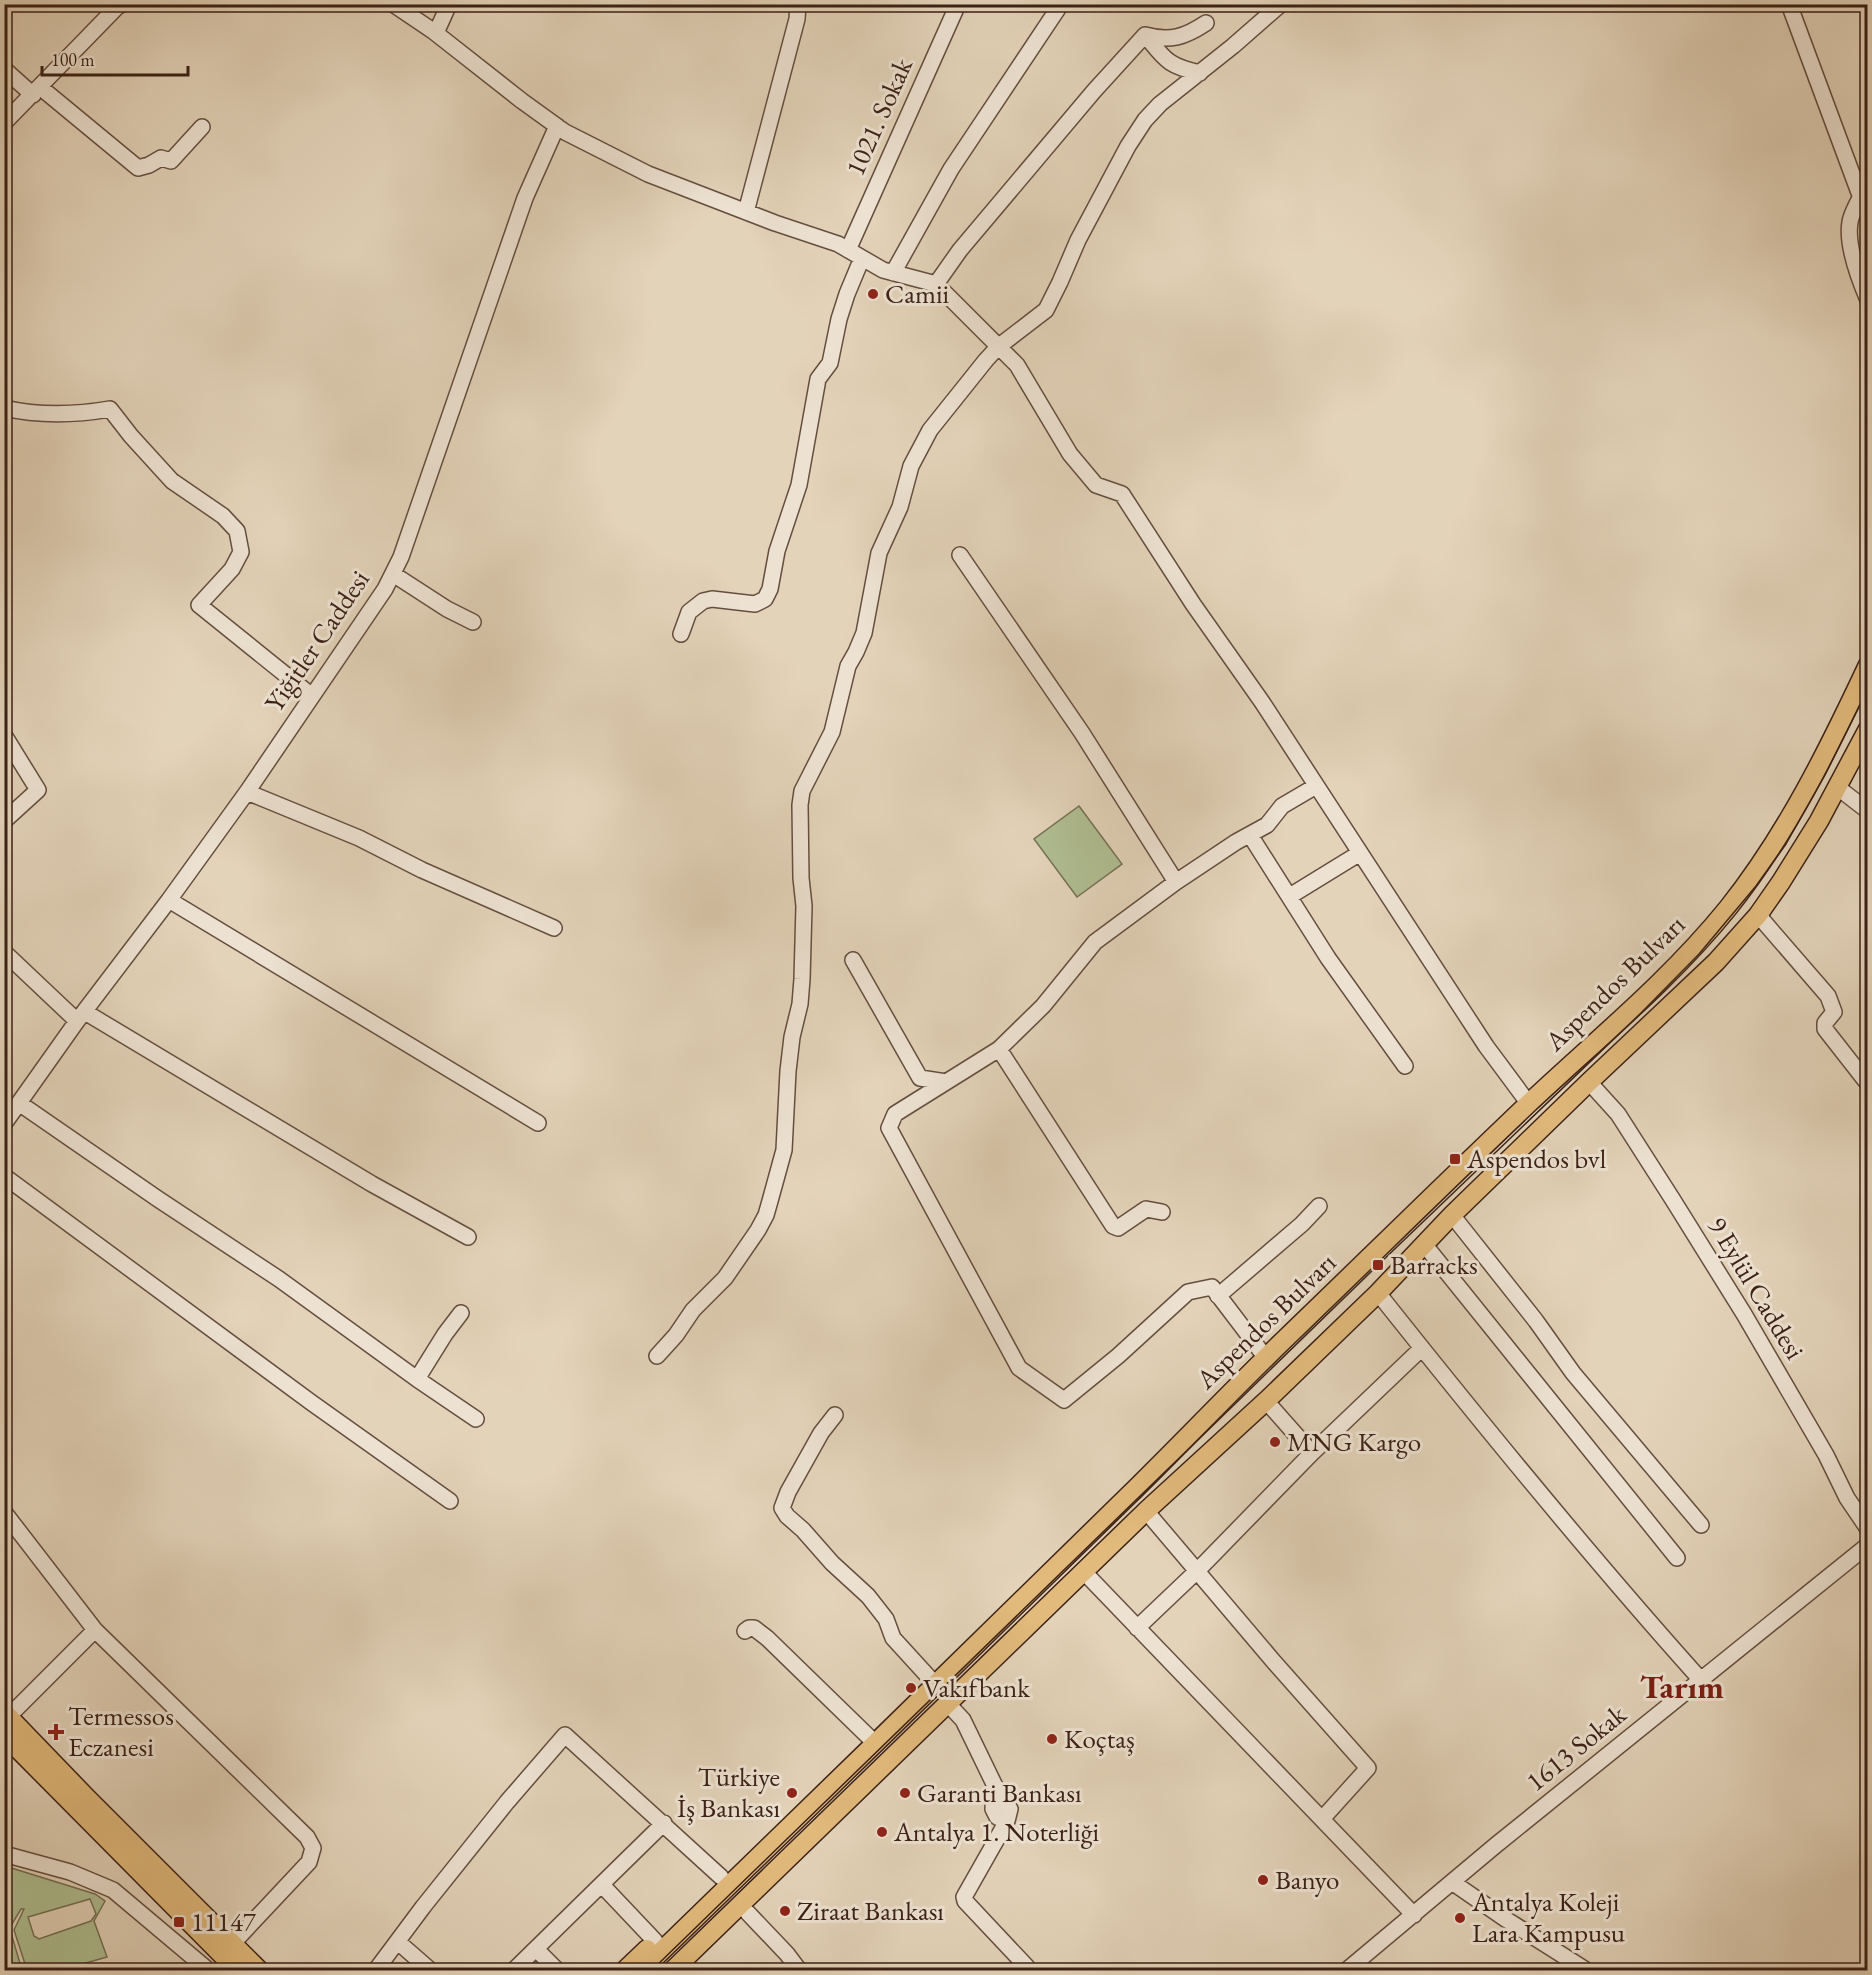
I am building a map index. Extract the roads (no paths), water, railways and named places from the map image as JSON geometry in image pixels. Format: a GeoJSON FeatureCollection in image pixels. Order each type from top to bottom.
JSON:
{"type":"FeatureCollection","features":[{"type":"Feature","properties":{"kind":"main road","name":"Aspendos Bulvarı"},"geometry":{"type":"LineString","coordinates":[[642,1971],[1266,1358],[1690,952],[1730,906],[1798,805],[1828,750],[1868,665]]}},
{"type":"Feature","properties":{"kind":"main road","name":"Aspendos Bulvarı"},"geometry":{"type":"LineString","coordinates":[[673,1971],[1146,1511],[1266,1401],[1378,1293],[1452,1215],[1716,962],[1758,915],[1801,850],[1837,787],[1863,750],[1868,729]]}},
{"type":"Feature","properties":{"kind":"main road"},"geometry":{"type":"LineString","coordinates":[[7,1714],[86,1797],[228,1961]]}},
{"type":"Feature","properties":{"kind":"main road"},"geometry":{"type":"LineString","coordinates":[[5,1738],[228,1961],[259,1971]]}},
{"type":"Feature","properties":{"kind":"main road"},"geometry":{"type":"LineString","coordinates":[[625,1971],[721,1876],[783,1833]]}},
{"type":"Feature","properties":{"kind":"main road"},"geometry":{"type":"LineString","coordinates":[[688,1971],[748,1913],[801,1847]]}},
{"type":"Feature","properties":{"kind":"street"},"geometry":{"type":"LineString","coordinates":[[4,123],[122,4]]}},
{"type":"Feature","properties":{"kind":"street"},"geometry":{"type":"LineString","coordinates":[[393,4],[436,33],[565,132],[648,174],[838,244],[883,270],[936,284],[1017,365],[1070,454],[1096,485],[1122,494],[1262,702],[1486,1046],[1529,1104]]}},
{"type":"Feature","properties":{"kind":"street"},"geometry":{"type":"LineString","coordinates":[[436,33],[449,4]]}},
{"type":"Feature","properties":{"kind":"street"},"geometry":{"type":"LineString","coordinates":[[746,212],[797,19],[798,4]]}},
{"type":"Feature","properties":{"kind":"street","name":"1021. Sokak"},"geometry":{"type":"LineString","coordinates":[[848,250],[958,4]]}},
{"type":"Feature","properties":{"kind":"street"},"geometry":{"type":"LineString","coordinates":[[893,273],[951,169],[1061,4]]}},
{"type":"Feature","properties":{"kind":"street"},"geometry":{"type":"LineString","coordinates":[[657,1356],[676,1335],[693,1310],[725,1278],[766,1215],[784,1150],[791,1048],[801,987],[804,906],[801,867],[800,805],[802,791],[832,732],[843,681],[864,633],[879,553],[900,507],[911,466],[930,430],[998,347],[1046,310],[1078,240],[1128,146],[1145,120],[1160,104],[1200,74],[1281,4]]}},
{"type":"Feature","properties":{"kind":"street"},"geometry":{"type":"LineString","coordinates":[[1789,4],[1861,198]]}},
{"type":"Feature","properties":{"kind":"street"},"geometry":{"type":"LineString","coordinates":[[1144,35],[1175,39],[1206,23]]}},
{"type":"Feature","properties":{"kind":"street"},"geometry":{"type":"LineString","coordinates":[[936,284],[960,250],[1144,35]]}},
{"type":"Feature","properties":{"kind":"street"},"geometry":{"type":"LineString","coordinates":[[1144,35],[1165,59],[1178,69],[1200,74]]}},
{"type":"Feature","properties":{"kind":"street"},"geometry":{"type":"LineString","coordinates":[[4,69],[37,91],[138,168],[161,158],[171,161],[202,127]]}},
{"type":"Feature","properties":{"kind":"street","name":"Yiğitler Caddesi"},"geometry":{"type":"LineString","coordinates":[[4,1124],[247,792],[385,589],[401,557],[525,198],[557,126]]}},
{"type":"Feature","properties":{"kind":"street"},"geometry":{"type":"LineString","coordinates":[[1868,184],[1850,220],[1850,236],[1860,282],[1868,300]]}},
{"type":"Feature","properties":{"kind":"street"},"geometry":{"type":"LineString","coordinates":[[681,634],[689,612],[703,601],[712,599],[755,604],[765,599],[770,589],[777,551],[799,485],[818,379],[830,363],[838,319],[862,258]]}},
{"type":"Feature","properties":{"kind":"street"},"geometry":{"type":"LineString","coordinates":[[4,408],[28,413],[84,413],[110,409],[172,481],[223,516],[237,531],[241,552],[232,569],[199,605],[312,696]]}},
{"type":"Feature","properties":{"kind":"street"},"geometry":{"type":"LineString","coordinates":[[960,555],[1082,733],[1176,882]]}},
{"type":"Feature","properties":{"kind":"street"},"geometry":{"type":"LineString","coordinates":[[393,574],[447,609],[472,622]]}},
{"type":"Feature","properties":{"kind":"street"},"geometry":{"type":"LineString","coordinates":[[4,735],[38,790],[4,821]]}},
{"type":"Feature","properties":{"kind":"street"},"geometry":{"type":"LineString","coordinates":[[1266,1358],[1212,1287],[1188,1292],[1118,1356],[1064,1401],[1019,1368],[889,1128],[895,1114],[999,1048],[1043,1006],[1095,942],[1176,882],[1266,825],[1282,806],[1316,786]]}},
{"type":"Feature","properties":{"kind":"street"},"geometry":{"type":"LineString","coordinates":[[1837,787],[1868,812]]}},
{"type":"Feature","properties":{"kind":"street"},"geometry":{"type":"LineString","coordinates":[[247,792],[359,838],[422,870],[554,928]]}},
{"type":"Feature","properties":{"kind":"street"},"geometry":{"type":"LineString","coordinates":[[1250,835],[1328,958],[1406,1066]]}},
{"type":"Feature","properties":{"kind":"street"},"geometry":{"type":"LineString","coordinates":[[1290,896],[1360,853]]}},
{"type":"Feature","properties":{"kind":"street"},"geometry":{"type":"LineString","coordinates":[[169,900],[538,1123]]}},
{"type":"Feature","properties":{"kind":"street"},"geometry":{"type":"LineString","coordinates":[[1758,915],[1827,996],[1834,1012],[1825,1023],[1825,1029],[1868,1084]]}},
{"type":"Feature","properties":{"kind":"street"},"geometry":{"type":"LineString","coordinates":[[4,952],[81,1016],[198,1078],[372,1184],[468,1237]]}},
{"type":"Feature","properties":{"kind":"street"},"geometry":{"type":"LineString","coordinates":[[853,960],[920,1078],[945,1082]]}},
{"type":"Feature","properties":{"kind":"street"},"geometry":{"type":"LineString","coordinates":[[999,1048],[1113,1226],[1118,1228],[1146,1209],[1162,1212]]}},
{"type":"Feature","properties":{"kind":"street","name":"9 Eylül Caddesi"},"geometry":{"type":"LineString","coordinates":[[1589,1082],[1618,1114],[1673,1200],[1767,1353],[1826,1455],[1847,1498],[1868,1529]]}},
{"type":"Feature","properties":{"kind":"street"},"geometry":{"type":"LineString","coordinates":[[19,1104],[279,1279],[476,1419]]}},
{"type":"Feature","properties":{"kind":"street"},"geometry":{"type":"LineString","coordinates":[[4,1176],[312,1403],[450,1501]]}},
{"type":"Feature","properties":{"kind":"street"},"geometry":{"type":"LineString","coordinates":[[1218,1296],[1302,1224],[1319,1206]]}},
{"type":"Feature","properties":{"kind":"street"},"geometry":{"type":"LineString","coordinates":[[1452,1215],[1573,1373],[1701,1525]]}},
{"type":"Feature","properties":{"kind":"street"},"geometry":{"type":"LineString","coordinates":[[1424,1244],[1677,1558]]}},
{"type":"Feature","properties":{"kind":"street"},"geometry":{"type":"LineString","coordinates":[[1378,1293],[1496,1442],[1636,1609],[1700,1679]]}},
{"type":"Feature","properties":{"kind":"street"},"geometry":{"type":"LineString","coordinates":[[417,1378],[461,1313]]}},
{"type":"Feature","properties":{"kind":"street"},"geometry":{"type":"LineString","coordinates":[[1137,1628],[1198,1570],[1312,1453],[1422,1348]]}},
{"type":"Feature","properties":{"kind":"street"},"geometry":{"type":"LineString","coordinates":[[1266,1401],[1312,1453]]}},
{"type":"Feature","properties":{"kind":"street"},"geometry":{"type":"LineString","coordinates":[[835,1415],[821,1433],[788,1492],[782,1508],[832,1563],[868,1596],[886,1619],[892,1638],[935,1684]]}},
{"type":"Feature","properties":{"kind":"street"},"geometry":{"type":"LineString","coordinates":[[1146,1511],[1274,1662],[1368,1768],[1322,1819]]}},
{"type":"Feature","properties":{"kind":"street"},"geometry":{"type":"LineString","coordinates":[[4,1512],[95,1630],[289,1818],[307,1837],[313,1848],[309,1862],[228,1961]]}},
{"type":"Feature","properties":{"kind":"street","name":"1613 Sokak"},"geometry":{"type":"LineString","coordinates":[[1347,1971],[1496,1845],[1868,1545]]}},
{"type":"Feature","properties":{"kind":"street"},"geometry":{"type":"LineString","coordinates":[[1083,1572],[1414,1915]]}},
{"type":"Feature","properties":{"kind":"street"},"geometry":{"type":"LineString","coordinates":[[745,1631],[754,1628],[767,1638],[875,1743]]}},
{"type":"Feature","properties":{"kind":"street"},"geometry":{"type":"LineString","coordinates":[[7,1714],[95,1630]]}},
{"type":"Feature","properties":{"kind":"street"},"geometry":{"type":"LineString","coordinates":[[948,1704],[963,1720],[994,1784],[993,1809],[997,1817],[1007,1821],[964,1897],[965,1901],[1028,1967]]}},
{"type":"Feature","properties":{"kind":"street"},"geometry":{"type":"LineString","coordinates":[[376,1971],[507,1802],[565,1735],[721,1876]]}},
{"type":"Feature","properties":{"kind":"street"},"geometry":{"type":"LineString","coordinates":[[514,1971],[664,1823]]}},
{"type":"Feature","properties":{"kind":"street"},"geometry":{"type":"LineString","coordinates":[[4,1854],[70,1872],[113,1890],[208,1971]]}},
{"type":"Feature","properties":{"kind":"street"},"geometry":{"type":"LineString","coordinates":[[1452,1882],[1586,1971]]}},
{"type":"Feature","properties":{"kind":"street"},"geometry":{"type":"LineString","coordinates":[[602,1885],[655,1941]]}},
{"type":"Feature","properties":{"kind":"street"},"geometry":{"type":"LineString","coordinates":[[748,1913],[788,1954],[799,1971]]}},
{"type":"Feature","properties":{"kind":"street"},"geometry":{"type":"LineString","coordinates":[[398,1942],[430,1971]]}},
{"type":"Feature","properties":{"kind":"street"},"geometry":{"type":"LineString","coordinates":[[536,1949],[557,1971]]}},
{"type":"Feature","properties":{"kind":"tram line"},"geometry":{"type":"LineString","coordinates":[[652,1970],[1641,1013],[1699,954],[1756,886],[1786,844],[1825,775],[1868,689]]}},
{"type":"Feature","properties":{"kind":"place","name":"Camii"},"geometry":{"type":"Point","coordinates":[873,294]}},
{"type":"Feature","properties":{"kind":"place","name":"Aspendos bvl"},"geometry":{"type":"Point","coordinates":[1455,1159]}},
{"type":"Feature","properties":{"kind":"place","name":"Barracks"},"geometry":{"type":"Point","coordinates":[1378,1265]}},
{"type":"Feature","properties":{"kind":"place","name":"MNG Kargo"},"geometry":{"type":"Point","coordinates":[1275,1442]}},
{"type":"Feature","properties":{"kind":"place","name":"Vakıfbank"},"geometry":{"type":"Point","coordinates":[911,1688]}},
{"type":"Feature","properties":{"kind":"place","name":"Termessos Eczanesi"},"geometry":{"type":"Point","coordinates":[56,1732]}},
{"type":"Feature","properties":{"kind":"place","name":"Koçtaş"},"geometry":{"type":"Point","coordinates":[1052,1739]}},
{"type":"Feature","properties":{"kind":"place","name":"Türkiye İş Bankası"},"geometry":{"type":"Point","coordinates":[792,1793]}},
{"type":"Feature","properties":{"kind":"place","name":"Garanti Bankası"},"geometry":{"type":"Point","coordinates":[905,1793]}},
{"type":"Feature","properties":{"kind":"place","name":"Antalya 1. Noterliği"},"geometry":{"type":"Point","coordinates":[882,1832]}},
{"type":"Feature","properties":{"kind":"place","name":"Banyo"},"geometry":{"type":"Point","coordinates":[1263,1880]}},
{"type":"Feature","properties":{"kind":"place","name":"Ziraat Bankası"},"geometry":{"type":"Point","coordinates":[785,1911]}},
{"type":"Feature","properties":{"kind":"place","name":"Antalya Koleji Lara Kampusu"},"geometry":{"type":"Point","coordinates":[1460,1918]}},
{"type":"Feature","properties":{"kind":"place","name":"11147"},"geometry":{"type":"Point","coordinates":[179,1922]}},
{"type":"Feature","properties":{"kind":"district","name":"Tarım"},"geometry":{"type":"Point","coordinates":[1682,1686]}}]}
